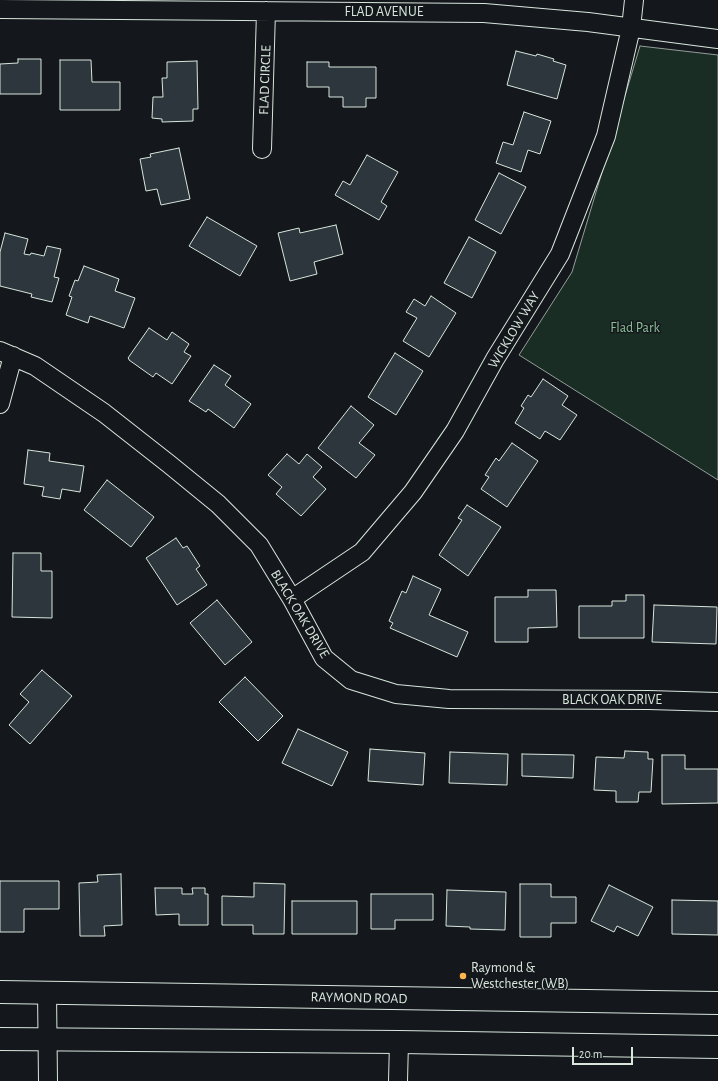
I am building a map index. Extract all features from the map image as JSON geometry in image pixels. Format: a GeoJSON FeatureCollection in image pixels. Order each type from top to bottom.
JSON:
{"type":"FeatureCollection","features":[{"type":"Feature","properties":{"kind":"main road","name":"RAYMOND ROAD"},"geometry":{"type":"LineString","coordinates":[[0,992],[718,1003]]}},
{"type":"Feature","properties":{"kind":"main road"},"geometry":{"type":"LineString","coordinates":[[0,1039],[718,1046]]}},
{"type":"Feature","properties":{"kind":"street","name":"WICKLOW WAY"},"geometry":{"type":"LineString","coordinates":[[292,599],[362,552],[413,492],[455,431],[496,359],[560,254],[606,136],[631,28],[634,0]]}},
{"type":"Feature","properties":{"kind":"street","name":"FLAD AVENUE"},"geometry":{"type":"LineString","coordinates":[[0,9],[484,13],[588,22],[718,39]]}},
{"type":"Feature","properties":{"kind":"street","name":"FLAD CIRCLE"},"geometry":{"type":"LineString","coordinates":[[262,150],[266,11]]}},
{"type":"Feature","properties":{"kind":"street","name":"BLACK OAK DRIVE"},"geometry":{"type":"LineString","coordinates":[[6,354],[35,366],[104,413],[218,504],[259,545],[292,599],[324,658],[351,680],[396,694],[449,700],[649,700],[718,702]]}},
{"type":"Feature","properties":{"kind":"street"},"geometry":{"type":"LineString","coordinates":[[0,404],[6,354]]}},
{"type":"Feature","properties":{"kind":"street"},"geometry":{"type":"LineString","coordinates":[[47,992],[48,1081]]}},
{"type":"Feature","properties":{"kind":"street"},"geometry":{"type":"LineString","coordinates":[[398,1081],[399,1042]]}},
{"type":"Feature","properties":{"kind":"green space","name":"Flad Park"},"geometry":{"type":"Polygon","coordinates":[[[640,46],[718,55],[718,480],[519,355],[572,272],[640,46]]]}},
{"type":"Feature","properties":{"kind":"building"},"geometry":{"type":"Polygon","coordinates":[[[516,51],[536,56],[537,54],[554,59],[553,61],[566,65],[557,99],[507,85],[516,51]]]}},
{"type":"Feature","properties":{"kind":"building"},"geometry":{"type":"Polygon","coordinates":[[[18,59],[41,59],[41,94],[0,94],[0,64],[18,63],[18,59]]]}},
{"type":"Feature","properties":{"kind":"building"},"geometry":{"type":"Polygon","coordinates":[[[60,60],[91,60],[92,82],[120,82],[120,110],[60,110],[60,60]]]}},
{"type":"Feature","properties":{"kind":"building"},"geometry":{"type":"Polygon","coordinates":[[[197,61],[198,109],[193,109],[193,121],[162,122],[162,119],[152,118],[153,97],[163,97],[162,78],[167,78],[167,62],[197,61]]]}},
{"type":"Feature","properties":{"kind":"building"},"geometry":{"type":"Polygon","coordinates":[[[307,62],[329,62],[329,67],[376,67],[376,98],[366,98],[366,107],[343,107],[343,97],[329,97],[329,87],[307,87],[307,62]]]}},
{"type":"Feature","properties":{"kind":"building"},"geometry":{"type":"Polygon","coordinates":[[[524,112],[551,121],[540,154],[528,150],[521,172],[496,163],[503,142],[513,145],[524,112]]]}},
{"type":"Feature","properties":{"kind":"building"},"geometry":{"type":"Polygon","coordinates":[[[179,148],[190,199],[161,205],[157,189],[146,191],[140,159],[151,157],[150,154],[179,148]]]}},
{"type":"Feature","properties":{"kind":"building"},"geometry":{"type":"Polygon","coordinates":[[[367,155],[398,172],[381,202],[387,206],[379,220],[335,195],[343,181],[350,185],[367,155]]]}},
{"type":"Feature","properties":{"kind":"building"},"geometry":{"type":"Polygon","coordinates":[[[499,173],[526,187],[501,234],[475,220],[499,173]]]}},
{"type":"Feature","properties":{"kind":"building"},"geometry":{"type":"Polygon","coordinates":[[[207,217],[257,246],[240,276],[189,246],[207,217]]]}},
{"type":"Feature","properties":{"kind":"building"},"geometry":{"type":"Polygon","coordinates":[[[336,225],[343,254],[314,262],[317,274],[290,281],[278,233],[299,228],[300,233],[336,225]]]}},
{"type":"Feature","properties":{"kind":"building"},"geometry":{"type":"Polygon","coordinates":[[[5,233],[28,239],[24,254],[30,255],[31,253],[44,256],[47,246],[61,249],[54,277],[59,278],[52,302],[31,297],[32,294],[0,286],[0,252],[5,233]]]}},
{"type":"Feature","properties":{"kind":"building"},"geometry":{"type":"Polygon","coordinates":[[[469,237],[496,252],[472,298],[444,283],[469,237]]]}},
{"type":"Feature","properties":{"kind":"building"},"geometry":{"type":"Polygon","coordinates":[[[84,266],[119,279],[115,291],[135,298],[124,328],[90,316],[88,323],[66,315],[72,297],[69,296],[75,280],[78,281],[84,266]]]}},
{"type":"Feature","properties":{"kind":"building"},"geometry":{"type":"Polygon","coordinates":[[[431,296],[456,313],[429,357],[403,341],[417,318],[406,312],[414,299],[425,306],[431,296]]]}},
{"type":"Feature","properties":{"kind":"building"},"geometry":{"type":"Polygon","coordinates":[[[149,328],[167,340],[172,332],[189,344],[184,352],[191,356],[172,384],[156,373],[153,377],[128,358],[149,328]]]}},
{"type":"Feature","properties":{"kind":"building"},"geometry":{"type":"Polygon","coordinates":[[[395,353],[423,371],[396,415],[368,397],[395,353]]]}},
{"type":"Feature","properties":{"kind":"building"},"geometry":{"type":"Polygon","coordinates":[[[214,365],[231,376],[225,385],[251,404],[234,428],[208,409],[206,412],[189,401],[214,365]]]}},
{"type":"Feature","properties":{"kind":"building"},"geometry":{"type":"Polygon","coordinates":[[[543,379],[568,396],[562,405],[577,415],[560,440],[545,431],[540,439],[515,423],[524,408],[521,406],[528,395],[531,397],[543,379]]]}},
{"type":"Feature","properties":{"kind":"building"},"geometry":{"type":"Polygon","coordinates":[[[351,406],[374,425],[359,443],[375,455],[356,478],[318,448],[351,406]]]}},
{"type":"Feature","properties":{"kind":"building"},"geometry":{"type":"Polygon","coordinates":[[[512,443],[538,461],[507,507],[481,489],[489,477],[485,475],[496,458],[499,461],[512,443]]]}},
{"type":"Feature","properties":{"kind":"building"},"geometry":{"type":"Polygon","coordinates":[[[28,450],[50,453],[49,461],[84,466],[80,492],[62,489],[60,499],[42,496],[44,487],[24,484],[28,450]]]}},
{"type":"Feature","properties":{"kind":"building"},"geometry":{"type":"Polygon","coordinates":[[[287,454],[299,464],[307,454],[322,467],[313,477],[326,489],[301,516],[276,494],[282,487],[268,475],[287,454]]]}},
{"type":"Feature","properties":{"kind":"building"},"geometry":{"type":"Polygon","coordinates":[[[107,480],[154,517],[131,547],[84,510],[107,480]]]}},
{"type":"Feature","properties":{"kind":"building"},"geometry":{"type":"Polygon","coordinates":[[[467,505],[501,527],[468,576],[439,555],[462,520],[458,518],[467,505]]]}},
{"type":"Feature","properties":{"kind":"building"},"geometry":{"type":"Polygon","coordinates":[[[176,538],[183,548],[187,546],[200,566],[196,569],[207,585],[177,605],[146,558],[176,538]]]}},
{"type":"Feature","properties":{"kind":"building"},"geometry":{"type":"Polygon","coordinates":[[[13,553],[41,553],[41,571],[52,571],[52,618],[12,617],[13,553]]]}},
{"type":"Feature","properties":{"kind":"building"},"geometry":{"type":"Polygon","coordinates":[[[413,576],[441,589],[429,615],[468,632],[457,657],[390,628],[393,623],[389,621],[402,591],[406,593],[413,576]]]}},
{"type":"Feature","properties":{"kind":"building"},"geometry":{"type":"Polygon","coordinates":[[[528,590],[556,590],[557,627],[528,628],[528,642],[495,642],[495,597],[528,597],[528,590]]]}},
{"type":"Feature","properties":{"kind":"building"},"geometry":{"type":"Polygon","coordinates":[[[626,595],[644,595],[644,638],[579,638],[579,606],[612,606],[612,601],[626,601],[626,595]]]}},
{"type":"Feature","properties":{"kind":"building"},"geometry":{"type":"Polygon","coordinates":[[[217,600],[252,642],[225,665],[190,623],[217,600]]]}},
{"type":"Feature","properties":{"kind":"building"},"geometry":{"type":"Polygon","coordinates":[[[654,605],[717,607],[716,644],[652,642],[654,605]]]}},
{"type":"Feature","properties":{"kind":"building"},"geometry":{"type":"Polygon","coordinates":[[[42,670],[72,696],[30,744],[9,725],[29,702],[20,694],[42,670]]]}},
{"type":"Feature","properties":{"kind":"building"},"geometry":{"type":"Polygon","coordinates":[[[245,677],[283,716],[258,741],[219,702],[245,677]]]}},
{"type":"Feature","properties":{"kind":"building"},"geometry":{"type":"Polygon","coordinates":[[[298,729],[348,752],[332,786],[282,763],[298,729]]]}},
{"type":"Feature","properties":{"kind":"building"},"geometry":{"type":"Polygon","coordinates":[[[370,749],[425,753],[423,785],[368,781],[370,749]]]}},
{"type":"Feature","properties":{"kind":"building"},"geometry":{"type":"Polygon","coordinates":[[[625,751],[648,752],[648,759],[653,759],[651,792],[639,792],[638,802],[616,802],[616,791],[594,790],[596,757],[624,758],[625,751]]]}},
{"type":"Feature","properties":{"kind":"building"},"geometry":{"type":"Polygon","coordinates":[[[450,752],[508,754],[507,785],[449,783],[450,752]]]}},
{"type":"Feature","properties":{"kind":"building"},"geometry":{"type":"Polygon","coordinates":[[[522,754],[574,755],[573,778],[522,776],[522,754]]]}},
{"type":"Feature","properties":{"kind":"building"},"geometry":{"type":"Polygon","coordinates":[[[662,755],[685,755],[685,769],[718,769],[718,803],[662,804],[662,755]]]}},
{"type":"Feature","properties":{"kind":"building"},"geometry":{"type":"Polygon","coordinates":[[[121,874],[122,925],[104,926],[105,936],[80,936],[79,883],[98,882],[97,875],[121,874]]]}},
{"type":"Feature","properties":{"kind":"building"},"geometry":{"type":"Polygon","coordinates":[[[0,881],[59,881],[59,909],[24,909],[24,932],[0,932],[0,881]]]}},
{"type":"Feature","properties":{"kind":"building"},"geometry":{"type":"Polygon","coordinates":[[[254,883],[285,884],[284,934],[253,934],[253,925],[222,925],[222,896],[254,897],[254,883]]]}},
{"type":"Feature","properties":{"kind":"building"},"geometry":{"type":"Polygon","coordinates":[[[520,884],[551,884],[551,897],[576,897],[576,923],[551,923],[551,937],[520,937],[520,884]]]}},
{"type":"Feature","properties":{"kind":"building"},"geometry":{"type":"Polygon","coordinates":[[[609,885],[653,907],[638,936],[617,926],[614,932],[591,921],[609,885]]]}},
{"type":"Feature","properties":{"kind":"building"},"geometry":{"type":"Polygon","coordinates":[[[155,888],[182,888],[182,894],[193,894],[192,888],[205,888],[205,894],[208,894],[208,925],[179,925],[179,914],[156,915],[155,888]]]}},
{"type":"Feature","properties":{"kind":"building"},"geometry":{"type":"Polygon","coordinates":[[[447,890],[506,892],[505,930],[470,929],[470,927],[446,926],[447,890]]]}},
{"type":"Feature","properties":{"kind":"building"},"geometry":{"type":"Polygon","coordinates":[[[371,894],[433,894],[433,920],[395,920],[395,929],[371,929],[371,894]]]}},
{"type":"Feature","properties":{"kind":"building"},"geometry":{"type":"Polygon","coordinates":[[[672,900],[718,901],[718,935],[672,934],[672,900]]]}},
{"type":"Feature","properties":{"kind":"building"},"geometry":{"type":"Polygon","coordinates":[[[292,901],[357,901],[357,934],[292,934],[292,901]]]}},
{"type":"Feature","properties":{"kind":"place","name":"Raymond & Westchester (WB)"},"geometry":{"type":"Point","coordinates":[463,976]}}]}
